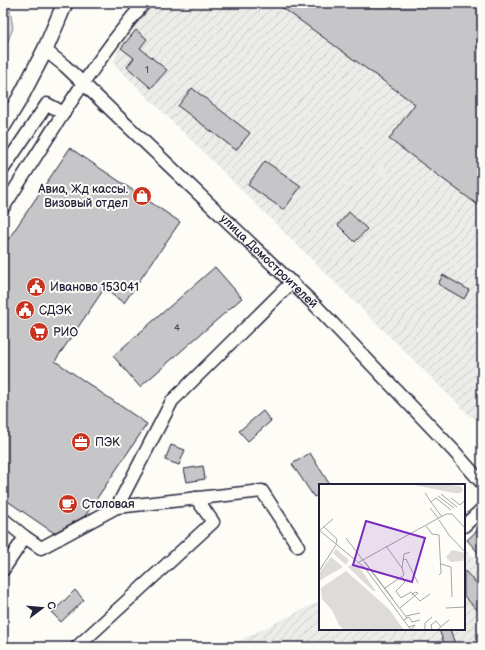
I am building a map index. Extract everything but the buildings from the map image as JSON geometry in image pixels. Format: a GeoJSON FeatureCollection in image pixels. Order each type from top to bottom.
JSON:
{"type":"FeatureCollection","features":[{"type":"Feature","properties":{"kind":"main road"},"geometry":{"type":"LineString","coordinates":[[3,126],[20,98],[41,48],[55,3]]}},
{"type":"Feature","properties":{"kind":"main road"},"geometry":{"type":"LineString","coordinates":[[3,113],[65,3]]}},
{"type":"Feature","properties":{"kind":"street"},"geometry":{"type":"LineString","coordinates":[[3,208],[83,83],[124,26],[144,3]]}},
{"type":"Feature","properties":{"kind":"street","name":"улица Домостроителей"},"geometry":{"type":"LineString","coordinates":[[41,48],[65,66],[292,282],[453,450],[482,483]]}},
{"type":"Feature","properties":{"kind":"street"},"geometry":{"type":"LineString","coordinates":[[3,169],[47,104],[64,113]]}},
{"type":"Feature","properties":{"kind":"street"},"geometry":{"type":"LineString","coordinates":[[117,507],[172,401],[292,282]]}},
{"type":"Feature","properties":{"kind":"street"},"geometry":{"type":"LineString","coordinates":[[3,519],[41,548],[117,507],[262,491],[298,546]]}},
{"type":"Feature","properties":{"kind":"street"},"geometry":{"type":"LineString","coordinates":[[77,647],[213,522],[196,498]]}},
{"type":"Feature","properties":{"kind":"street"},"geometry":{"type":"LineString","coordinates":[[465,525],[482,508]]}},
{"type":"Feature","properties":{"kind":"street"},"geometry":{"type":"LineString","coordinates":[[3,570],[25,537]]}},
{"type":"Feature","properties":{"kind":"shaded area"},"geometry":{"type":"Polygon","coordinates":[[[138,3],[482,3],[482,420],[470,416],[113,63],[138,3]]]}},
{"type":"Feature","properties":{"kind":"shaded area"},"geometry":{"type":"Polygon","coordinates":[[[465,548],[482,566],[482,647],[227,647],[319,601],[319,630],[465,630],[465,548]]]}},
{"type":"Feature","properties":{"kind":"green space"},"geometry":{"type":"Polygon","coordinates":[[[3,3],[9,3],[13,28],[3,53],[3,3]]]}},
{"type":"Feature","properties":{"kind":"place","name":"Авиа, Жд кассы. Визовый отдел"},"geometry":{"type":"Point","coordinates":[142,196]}},
{"type":"Feature","properties":{"kind":"place","name":"Иваново 153041"},"geometry":{"type":"Point","coordinates":[36,287]}},
{"type":"Feature","properties":{"kind":"place","name":"СДЭК"},"geometry":{"type":"Point","coordinates":[25,310]}},
{"type":"Feature","properties":{"kind":"place","name":"РИО"},"geometry":{"type":"Point","coordinates":[39,332]}},
{"type":"Feature","properties":{"kind":"place","name":"ПЭК"},"geometry":{"type":"Point","coordinates":[81,442]}},
{"type":"Feature","properties":{"kind":"place","name":"Столовая"},"geometry":{"type":"Point","coordinates":[68,504]}}]}
